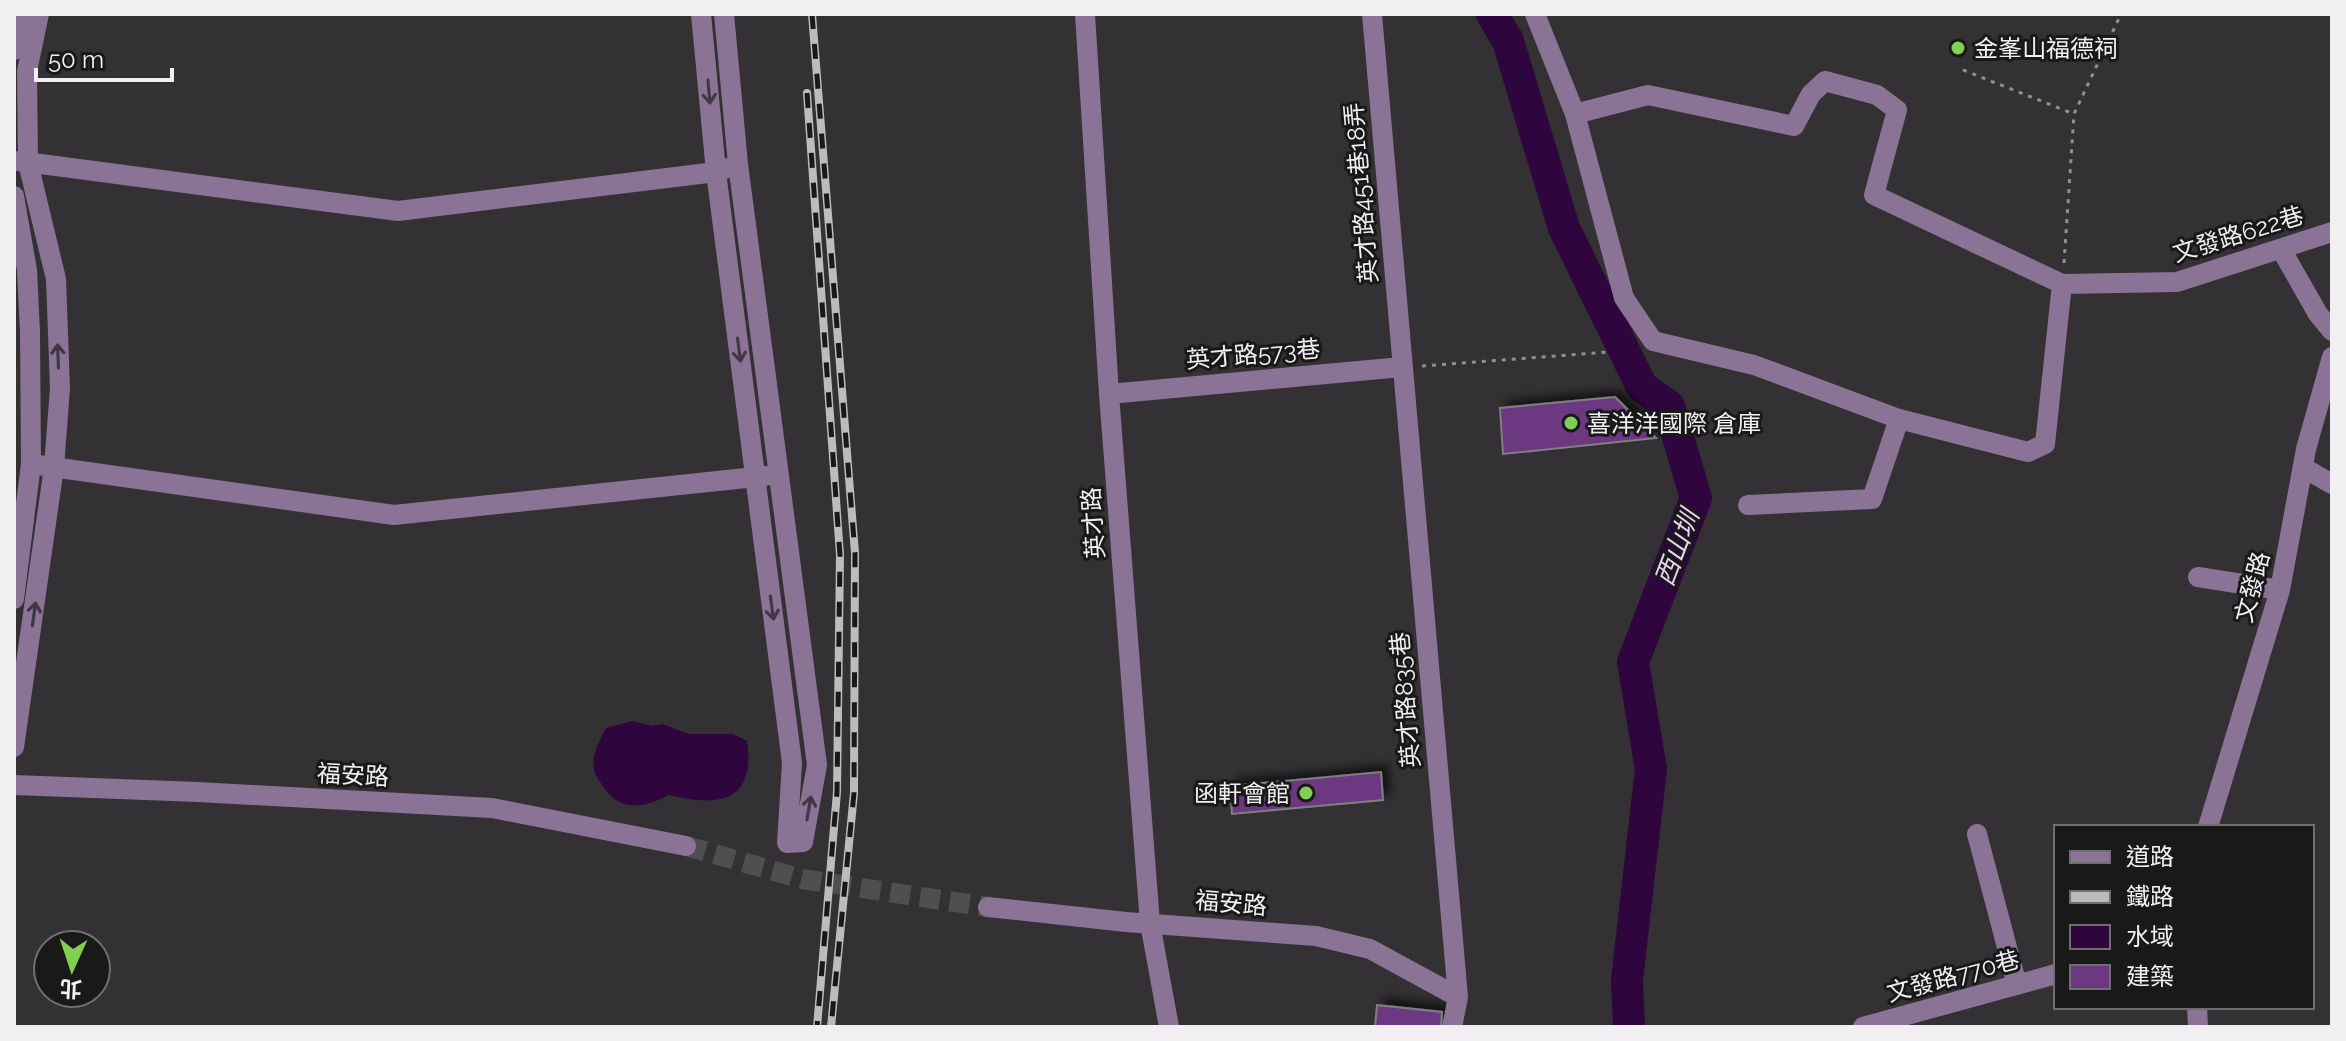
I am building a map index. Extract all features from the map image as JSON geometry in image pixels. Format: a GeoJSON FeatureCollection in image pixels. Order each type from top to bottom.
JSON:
{"type":"FeatureCollection","features":[{"type":"Feature","properties":{"kind":"street"},"geometry":{"type":"LineString","coordinates":[[14,50],[20,14]]}},
{"type":"Feature","properties":{"kind":"street"},"geometry":{"type":"LineString","coordinates":[[14,747],[54,467],[60,388],[56,279],[21,162],[27,71],[39,14]]}},
{"type":"Feature","properties":{"kind":"street"},"geometry":{"type":"LineString","coordinates":[[701,14],[716,172],[792,763],[787,843],[803,842],[817,765],[738,164],[724,14]]}},
{"type":"Feature","properties":{"kind":"street","name":"英才路"},"geometry":{"type":"LineString","coordinates":[[1085,14],[1109,394],[1150,923],[1169,1027]]}},
{"type":"Feature","properties":{"kind":"street","name":"英才路451巷18弄"},"geometry":{"type":"LineString","coordinates":[[1372,14],[1402,367]]}},
{"type":"Feature","properties":{"kind":"street"},"geometry":{"type":"LineString","coordinates":[[1535,14],[1575,114],[1624,298],[1653,341],[1754,365],[1899,419],[2028,452],[2045,444],[2062,284],[1874,195],[1897,110],[1877,95],[1825,81],[1811,94],[1794,126],[1648,95],[1575,114]]}},
{"type":"Feature","properties":{"kind":"street"},"geometry":{"type":"LineString","coordinates":[[21,162],[398,211],[716,172],[738,164]]}},
{"type":"Feature","properties":{"kind":"street"},"geometry":{"type":"LineString","coordinates":[[14,196],[27,270],[31,464],[14,599]]}},
{"type":"Feature","properties":{"kind":"street","name":"文發路622巷"},"geometry":{"type":"LineString","coordinates":[[2062,284],[2177,282],[2332,232]]}},
{"type":"Feature","properties":{"kind":"street"},"geometry":{"type":"LineString","coordinates":[[2281,249],[2318,314],[2332,331]]}},
{"type":"Feature","properties":{"kind":"street","name":"文發路"},"geometry":{"type":"LineString","coordinates":[[2209,825],[2280,590],[2306,449],[2332,357]]}},
{"type":"Feature","properties":{"kind":"street","name":"英才路573巷"},"geometry":{"type":"LineString","coordinates":[[1109,394],[1402,367]]}},
{"type":"Feature","properties":{"kind":"street","name":"英才路835巷"},"geometry":{"type":"LineString","coordinates":[[1402,367],[1458,997],[1452,1027]]}},
{"type":"Feature","properties":{"kind":"street"},"geometry":{"type":"LineString","coordinates":[[1748,505],[1872,499],[1899,419]]}},
{"type":"Feature","properties":{"kind":"street"},"geometry":{"type":"LineString","coordinates":[[31,464],[394,515],[755,479],[778,474]]}},
{"type":"Feature","properties":{"kind":"street"},"geometry":{"type":"LineString","coordinates":[[2304,468],[2332,484]]}},
{"type":"Feature","properties":{"kind":"street"},"geometry":{"type":"LineString","coordinates":[[2198,577],[2280,590]]}},
{"type":"Feature","properties":{"kind":"street","name":"福安路"},"geometry":{"type":"LineString","coordinates":[[14,785],[492,808],[686,846]]}},
{"type":"Feature","properties":{"kind":"street"},"geometry":{"type":"LineString","coordinates":[[1977,834],[2017,985]]}},
{"type":"Feature","properties":{"kind":"street","name":"福安路"},"geometry":{"type":"LineString","coordinates":[[988,907],[1316,936],[1370,949],[1458,997]]}},
{"type":"Feature","properties":{"kind":"street","name":"文發路770巷"},"geometry":{"type":"LineString","coordinates":[[1863,1027],[2054,975]]}},
{"type":"Feature","properties":{"kind":"path"},"geometry":{"type":"LineString","coordinates":[[2062,284],[2074,114],[2121,14]]}},
{"type":"Feature","properties":{"kind":"path"},"geometry":{"type":"LineString","coordinates":[[1963,70],[2074,114]]}},
{"type":"Feature","properties":{"kind":"path"},"geometry":{"type":"LineString","coordinates":[[1402,367],[1608,352]]}},
{"type":"Feature","properties":{"kind":"water"},"geometry":{"type":"Polygon","coordinates":[[[633,721],[652,726],[662,724],[689,734],[733,734],[747,741],[746,777],[730,796],[718,800],[669,795],[642,805],[633,806],[617,801],[596,776],[594,759],[606,728],[633,721]]]}},
{"type":"Feature","properties":{"kind":"building","name":"喜洋洋國際 倉庫"},"geometry":{"type":"Polygon","coordinates":[[[1615,397],[1656,438],[1503,454],[1500,408],[1615,397]]]}},
{"type":"Feature","properties":{"kind":"building","name":"函軒會館"},"geometry":{"type":"Polygon","coordinates":[[[1381,772],[1383,800],[1232,814],[1230,786],[1381,772]]]}},
{"type":"Feature","properties":{"kind":"building"},"geometry":{"type":"Polygon","coordinates":[[[1377,1005],[1442,1012],[1441,1027],[1375,1027],[1377,1005]]]}},
{"type":"Feature","properties":{"kind":"waterway","name":"西山圳"},"geometry":{"type":"LineString","coordinates":[[1492,14],[1508,41],[1564,228],[1642,387],[1669,406],[1696,498],[1633,662],[1651,769],[1627,980],[1629,1027]]}},
{"type":"Feature","properties":{"kind":"tunnel"},"geometry":{"type":"LineString","coordinates":[[686,846],[802,879],[988,907]]}},
{"type":"Feature","properties":{"kind":"railway"},"geometry":{"type":"LineString","coordinates":[[812,14],[855,553],[854,793],[831,1027]]}},
{"type":"Feature","properties":{"kind":"railway"},"geometry":{"type":"LineString","coordinates":[[807,93],[840,555],[837,792],[817,1027]]}},
{"type":"Feature","properties":{"kind":"place","name":"金峯山福德祠"},"geometry":{"type":"Point","coordinates":[1958,48]}},
{"type":"Feature","properties":{"kind":"place","name":"喜洋洋國際 倉庫"},"geometry":{"type":"Point","coordinates":[1571,423]}},
{"type":"Feature","properties":{"kind":"place","name":"函軒會館"},"geometry":{"type":"Point","coordinates":[1306,793]}}]}
